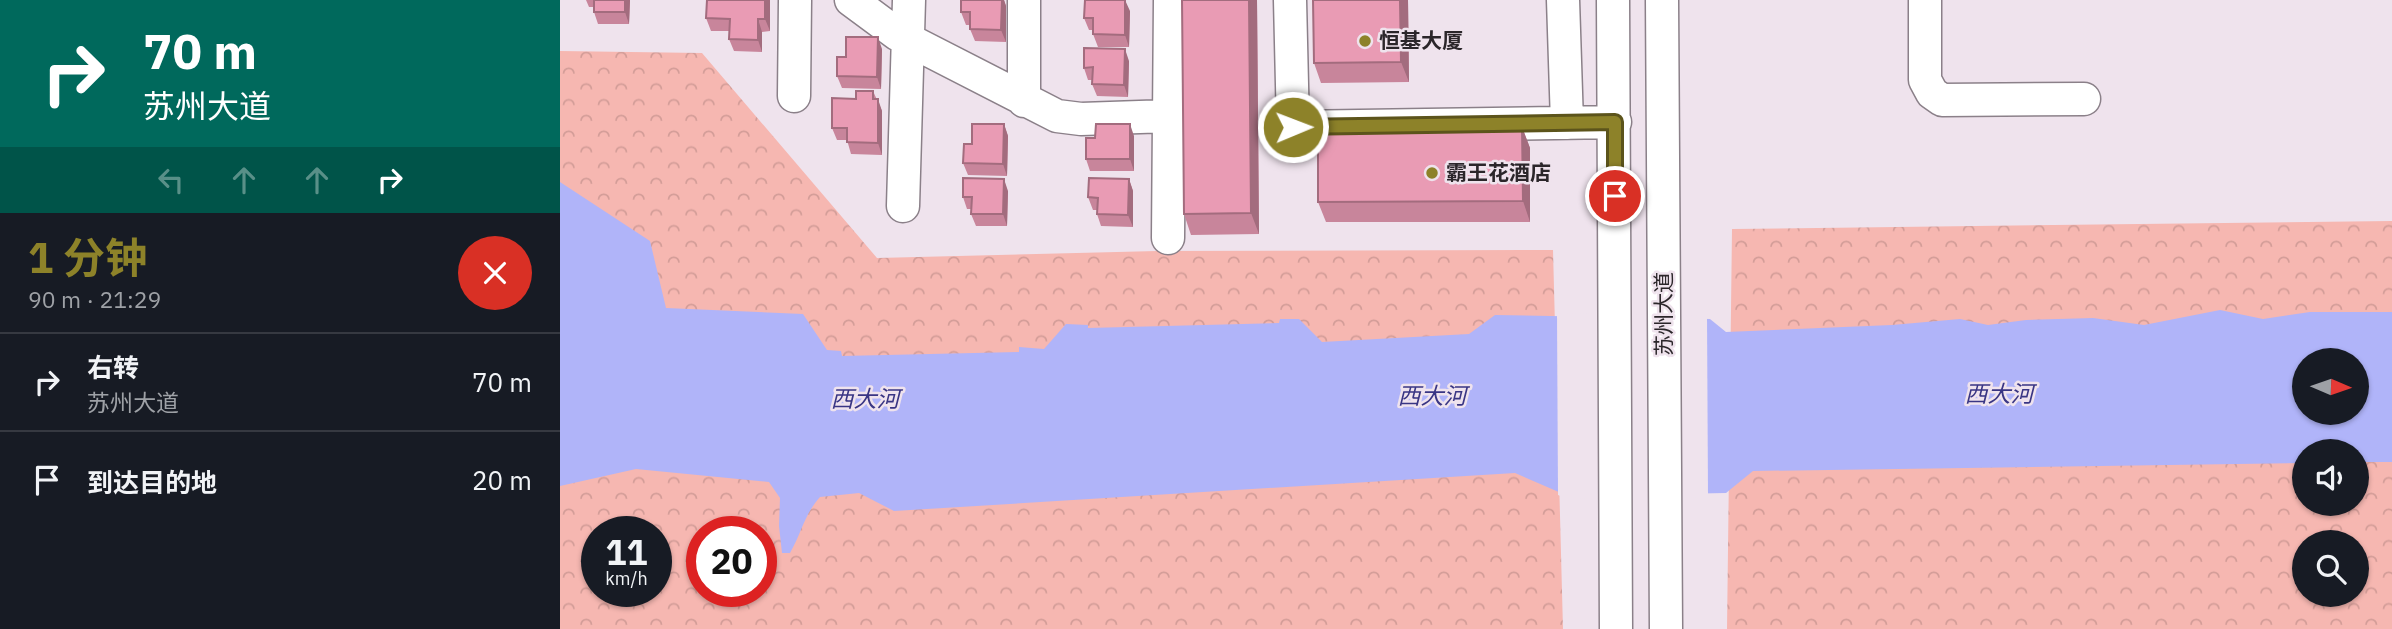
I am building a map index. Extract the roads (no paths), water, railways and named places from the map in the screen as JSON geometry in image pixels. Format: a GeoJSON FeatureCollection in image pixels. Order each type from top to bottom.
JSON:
{"type":"FeatureCollection","features":[{"type":"Feature","properties":{"kind":"street"},"geometry":{"type":"LineString","coordinates":[[794,96],[795,0]]}},
{"type":"Feature","properties":{"kind":"street"},"geometry":{"type":"LineString","coordinates":[[851,0],[909,40],[1057,116],[1081,120],[1169,116]]}},
{"type":"Feature","properties":{"kind":"street"},"geometry":{"type":"LineString","coordinates":[[903,206],[909,0]]}},
{"type":"Feature","properties":{"kind":"street"},"geometry":{"type":"LineString","coordinates":[[1024,0],[1024,101]]}},
{"type":"Feature","properties":{"kind":"street"},"geometry":{"type":"LineString","coordinates":[[1168,238],[1170,0]]}},
{"type":"Feature","properties":{"kind":"street"},"geometry":{"type":"LineString","coordinates":[[1290,0],[1293,127],[1615,122]]}},
{"type":"Feature","properties":{"kind":"street"},"geometry":{"type":"LineString","coordinates":[[1563,0],[1567,123]]}},
{"type":"Feature","properties":{"kind":"street"},"geometry":{"type":"LineString","coordinates":[[1613,0],[1616,629]]}},
{"type":"Feature","properties":{"kind":"street","name":"苏州大道"},"geometry":{"type":"LineString","coordinates":[[1662,0],[1665,629]]}},
{"type":"Feature","properties":{"kind":"street"},"geometry":{"type":"LineString","coordinates":[[1925,0],[1925,80],[1932,93],[1942,100],[2084,99]]}},
{"type":"Feature","properties":{"kind":"water","name":"西大河"},"geometry":{"type":"Polygon","coordinates":[[[560,182],[650,241],[666,308],[803,314],[827,350],[841,351],[842,356],[1019,352],[1019,347],[1044,349],[1066,324],[1088,325],[1088,328],[1279,323],[1280,319],[1299,319],[1322,342],[1469,334],[1495,315],[1710,319],[1726,332],[1892,325],[1960,319],[1988,325],[2026,320],[2093,318],[2144,325],[2220,310],[2263,319],[2310,312],[2392,312],[2392,462],[2369,462],[2369,439],[2292,439],[2292,463],[1753,471],[1726,493],[1568,496],[1515,473],[894,511],[859,493],[820,497],[790,553],[782,553],[780,498],[769,482],[636,469],[560,486],[560,182]]]}},
{"type":"Feature","properties":{"kind":"place","name":"恒基大厦"},"geometry":{"type":"Point","coordinates":[1365,41]}},
{"type":"Feature","properties":{"kind":"place","name":"霸王花酒店"},"geometry":{"type":"Point","coordinates":[1432,173]}}]}
